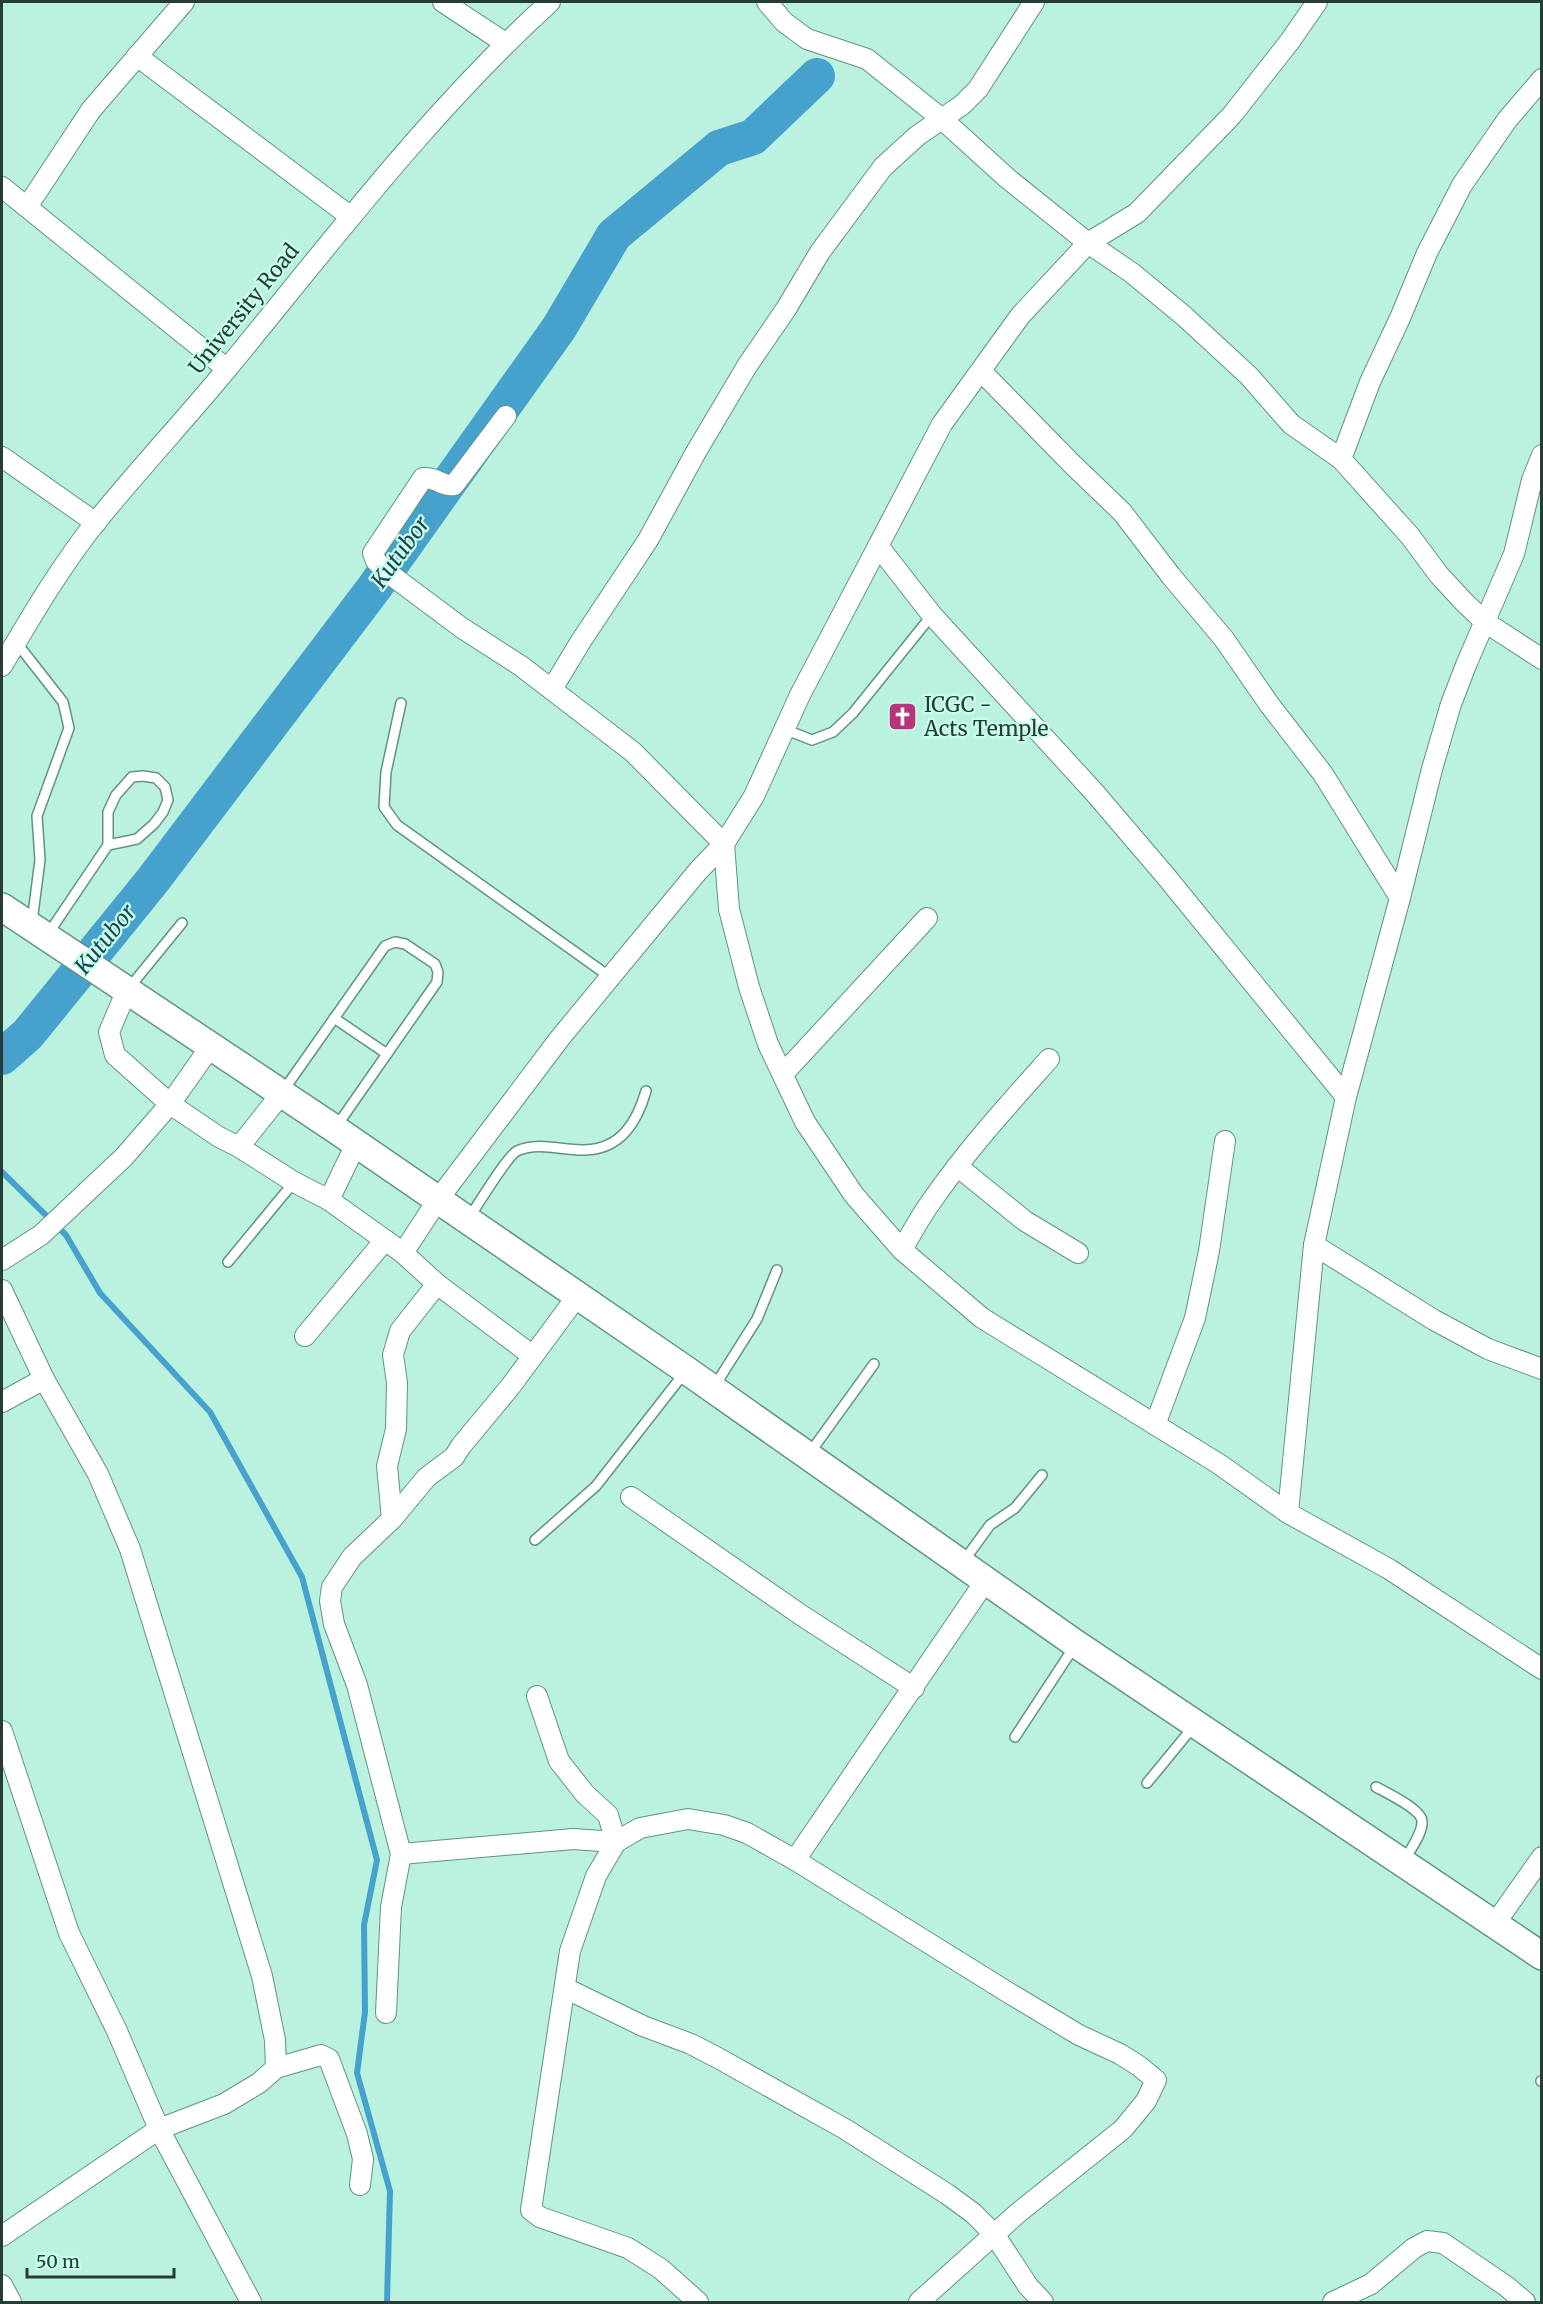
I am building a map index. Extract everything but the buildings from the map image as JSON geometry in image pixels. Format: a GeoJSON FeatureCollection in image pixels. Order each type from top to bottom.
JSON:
{"type":"FeatureCollection","features":[{"type":"Feature","properties":{"kind":"main road"},"geometry":{"type":"LineString","coordinates":[[2,907],[346,1136],[437,1201],[578,1295],[1076,1644],[1542,1956]]}},
{"type":"Feature","properties":{"kind":"street"},"geometry":{"type":"LineString","coordinates":[[27,207],[91,110],[184,2]]}},
{"type":"Feature","properties":{"kind":"street"},"geometry":{"type":"LineString","coordinates":[[443,2],[505,43]]}},
{"type":"Feature","properties":{"kind":"street","name":"University Road"},"geometry":{"type":"LineString","coordinates":[[2,666],[41,599],[96,523],[227,369],[311,263],[439,112],[505,43],[550,2]]}},
{"type":"Feature","properties":{"kind":"street"},"geometry":{"type":"LineString","coordinates":[[767,2],[784,22],[807,39],[867,59],[942,119],[1007,178],[1088,243],[1132,273],[1184,316],[1249,376],[1292,424],[1341,459],[1410,536],[1439,575],[1485,622],[1542,659]]}},
{"type":"Feature","properties":{"kind":"street"},"geometry":{"type":"LineString","coordinates":[[552,689],[648,540],[730,394],[820,252],[884,167],[917,136],[962,105],[978,89],[1034,2]]}},
{"type":"Feature","properties":{"kind":"street"},"geometry":{"type":"LineString","coordinates":[[403,1253],[437,1201],[560,1038],[698,870],[724,844],[754,796],[800,695],[942,424],[1020,316],[1088,243],[1137,213],[1225,123],[1290,42],[1317,2]]}},
{"type":"Feature","properties":{"kind":"street"},"geometry":{"type":"LineString","coordinates":[[137,56],[351,217]]}},
{"type":"Feature","properties":{"kind":"street"},"geometry":{"type":"LineString","coordinates":[[1341,459],[1370,382],[1427,253],[1462,184],[1507,120],[1542,79]]}},
{"type":"Feature","properties":{"kind":"street"},"geometry":{"type":"LineString","coordinates":[[2,187],[227,369]]}},
{"type":"Feature","properties":{"kind":"street"},"geometry":{"type":"LineString","coordinates":[[981,371],[1122,512],[1171,576],[1224,639],[1269,704],[1323,774],[1400,898]]}},
{"type":"Feature","properties":{"kind":"street"},"geometry":{"type":"LineString","coordinates":[[506,416],[454,485],[423,478],[373,553],[376,561],[391,575],[462,628],[521,666],[633,752],[724,844],[729,909],[768,1044],[805,1122],[854,1195],[902,1250],[982,1318],[1219,1464],[1288,1513],[1389,1569],[1542,1669]]}},
{"type":"Feature","properties":{"kind":"street"},"geometry":{"type":"LineString","coordinates":[[1288,1513],[1314,1245],[1346,1097],[1451,704],[1514,554],[1532,480],[1542,455]]}},
{"type":"Feature","properties":{"kind":"street"},"geometry":{"type":"LineString","coordinates":[[2,457],[96,523]]}},
{"type":"Feature","properties":{"kind":"street"},"geometry":{"type":"LineString","coordinates":[[879,547],[932,615],[1094,792],[1164,874],[1266,1002],[1346,1097]]}},
{"type":"Feature","properties":{"kind":"street"},"geometry":{"type":"LineString","coordinates":[[783,1074],[927,918]]}},
{"type":"Feature","properties":{"kind":"street"},"geometry":{"type":"LineString","coordinates":[[127,990],[109,1032],[115,1055],[170,1104],[219,1137],[329,1200],[385,1240],[437,1284],[533,1356]]}},
{"type":"Feature","properties":{"kind":"street"},"geometry":{"type":"LineString","coordinates":[[2,1260],[40,1235],[124,1157],[170,1104],[211,1046]]}},
{"type":"Feature","properties":{"kind":"street"},"geometry":{"type":"LineString","coordinates":[[902,1250],[930,1203],[957,1166],[993,1121],[1049,1059]]}},
{"type":"Feature","properties":{"kind":"street"},"geometry":{"type":"LineString","coordinates":[[239,1147],[282,1093]]}},
{"type":"Feature","properties":{"kind":"street"},"geometry":{"type":"LineString","coordinates":[[329,1200],[346,1136]]}},
{"type":"Feature","properties":{"kind":"street"},"geometry":{"type":"LineString","coordinates":[[1155,1425],[1195,1318],[1209,1251],[1225,1141]]}},
{"type":"Feature","properties":{"kind":"street"},"geometry":{"type":"LineString","coordinates":[[957,1166],[1025,1221],[1078,1253]]}},
{"type":"Feature","properties":{"kind":"street"},"geometry":{"type":"LineString","coordinates":[[305,1336],[385,1240]]}},
{"type":"Feature","properties":{"kind":"street"},"geometry":{"type":"LineString","coordinates":[[1314,1245],[1434,1320],[1488,1349],[1542,1369]]}},
{"type":"Feature","properties":{"kind":"street"},"geometry":{"type":"LineString","coordinates":[[392,1519],[387,1466],[396,1429],[398,1383],[393,1355],[400,1331],[437,1284]]}},
{"type":"Feature","properties":{"kind":"street"},"geometry":{"type":"LineString","coordinates":[[2,1290],[44,1379],[98,1474],[130,1549],[262,1976],[275,2040],[276,2068]]}},
{"type":"Feature","properties":{"kind":"street"},"geometry":{"type":"LineString","coordinates":[[386,2013],[391,1907],[401,1854],[357,1685],[334,1624],[330,1601],[332,1587],[352,1557],[392,1519],[427,1478],[454,1456],[510,1387],[578,1295]]}},
{"type":"Feature","properties":{"kind":"street"},"geometry":{"type":"LineString","coordinates":[[2,1402],[44,1379]]}},
{"type":"Feature","properties":{"kind":"street"},"geometry":{"type":"LineString","coordinates":[[631,1497],[801,1615],[914,1688]]}},
{"type":"Feature","properties":{"kind":"street"},"geometry":{"type":"LineString","coordinates":[[795,1860],[986,1580]]}},
{"type":"Feature","properties":{"kind":"street"},"geometry":{"type":"LineString","coordinates":[[537,1696],[559,1761],[585,1794],[608,1815],[616,1842]]}},
{"type":"Feature","properties":{"kind":"street"},"geometry":{"type":"LineString","coordinates":[[2,1731],[69,1932],[117,2031],[159,2129],[251,2302]]}},
{"type":"Feature","properties":{"kind":"street"},"geometry":{"type":"LineString","coordinates":[[698,2302],[661,2269],[628,2248],[540,2217],[531,2210],[570,1951],[596,1876],[616,1842],[640,1828],[688,1818],[747,1833],[795,1860],[1079,2035],[1120,2054],[1156,2080],[1146,2101],[1123,2129],[994,2234],[919,2302]]}},
{"type":"Feature","properties":{"kind":"street"},"geometry":{"type":"LineString","coordinates":[[401,1854],[573,1839],[616,1842]]}},
{"type":"Feature","properties":{"kind":"street"},"geometry":{"type":"LineString","coordinates":[[1494,1925],[1542,1857]]}},
{"type":"Feature","properties":{"kind":"street"},"geometry":{"type":"LineString","coordinates":[[565,1988],[642,2026],[691,2044],[718,2058],[845,2129],[947,2194],[973,2213],[994,2234],[1028,2286],[1043,2302]]}},
{"type":"Feature","properties":{"kind":"street"},"geometry":{"type":"LineString","coordinates":[[2,2236],[159,2129],[224,2104],[259,2083],[276,2068],[321,2055],[328,2059],[359,2142],[363,2159],[360,2185]]}},
{"type":"Feature","properties":{"kind":"street"},"geometry":{"type":"LineString","coordinates":[[1334,2302],[1371,2284],[1414,2248],[1427,2241],[1443,2242],[1525,2302]]}},
{"type":"Feature","properties":{"kind":"street"},"geometry":{"type":"LineString","coordinates":[[2,2285],[11,2302]]}},
{"type":"Feature","properties":{"kind":"lane"},"geometry":{"type":"LineString","coordinates":[[784,729],[812,740],[833,732],[853,713],[932,615]]}},
{"type":"Feature","properties":{"kind":"lane"},"geometry":{"type":"LineString","coordinates":[[16,642],[63,702],[69,728],[37,816],[49,938]]}},
{"type":"Feature","properties":{"kind":"lane"},"geometry":{"type":"LineString","coordinates":[[401,703],[386,772],[384,807],[397,825],[610,977]]}},
{"type":"Feature","properties":{"kind":"lane"},"geometry":{"type":"LineString","coordinates":[[49,938],[108,845],[108,812],[116,795],[132,777],[156,778],[165,787],[168,800],[158,818],[137,839],[108,845]]}},
{"type":"Feature","properties":{"kind":"lane"},"geometry":{"type":"LineString","coordinates":[[127,990],[182,923]]}},
{"type":"Feature","properties":{"kind":"lane"},"geometry":{"type":"LineString","coordinates":[[282,1093],[385,946],[395,942],[405,944],[435,964],[438,972],[436,982],[387,1054],[346,1136]]}},
{"type":"Feature","properties":{"kind":"lane"},"geometry":{"type":"LineString","coordinates":[[334,1018],[387,1054]]}},
{"type":"Feature","properties":{"kind":"lane"},"geometry":{"type":"LineString","coordinates":[[468,1220],[515,1152],[534,1147],[585,1150],[610,1144],[627,1132],[641,1107],[646,1091]]}},
{"type":"Feature","properties":{"kind":"lane"},"geometry":{"type":"LineString","coordinates":[[228,1262],[294,1182]]}},
{"type":"Feature","properties":{"kind":"lane"},"geometry":{"type":"LineString","coordinates":[[712,1389],[758,1318],[777,1270]]}},
{"type":"Feature","properties":{"kind":"lane"},"geometry":{"type":"LineString","coordinates":[[808,1456],[874,1364]]}},
{"type":"Feature","properties":{"kind":"lane"},"geometry":{"type":"LineString","coordinates":[[535,1540],[596,1486],[686,1370]]}},
{"type":"Feature","properties":{"kind":"lane"},"geometry":{"type":"LineString","coordinates":[[962,1563],[990,1525],[1015,1508],[1042,1475]]}},
{"type":"Feature","properties":{"kind":"lane"},"geometry":{"type":"LineString","coordinates":[[1015,1737],[1076,1644]]}},
{"type":"Feature","properties":{"kind":"lane"},"geometry":{"type":"LineString","coordinates":[[1147,1783],[1195,1723]]}},
{"type":"Feature","properties":{"kind":"lane"},"geometry":{"type":"LineString","coordinates":[[1376,1787],[1419,1812],[1423,1822],[1420,1832],[1402,1863]]}},
{"type":"Feature","properties":{"kind":"waterway","name":"Kutubor"},"geometry":{"type":"LineString","coordinates":[[2,1057],[28,1034],[153,880],[374,588],[559,328],[614,235],[719,148],[753,137],[817,76]]}},
{"type":"Feature","properties":{"kind":"waterway"},"geometry":{"type":"LineString","coordinates":[[2,1172],[66,1235],[100,1293],[210,1412],[302,1577],[377,1860],[364,1925],[365,2012],[357,2073],[390,2191],[387,2302]]}},
{"type":"Feature","properties":{"kind":"place","name":"ICGC - Acts Temple"},"geometry":{"type":"Point","coordinates":[903,717]}}]}
